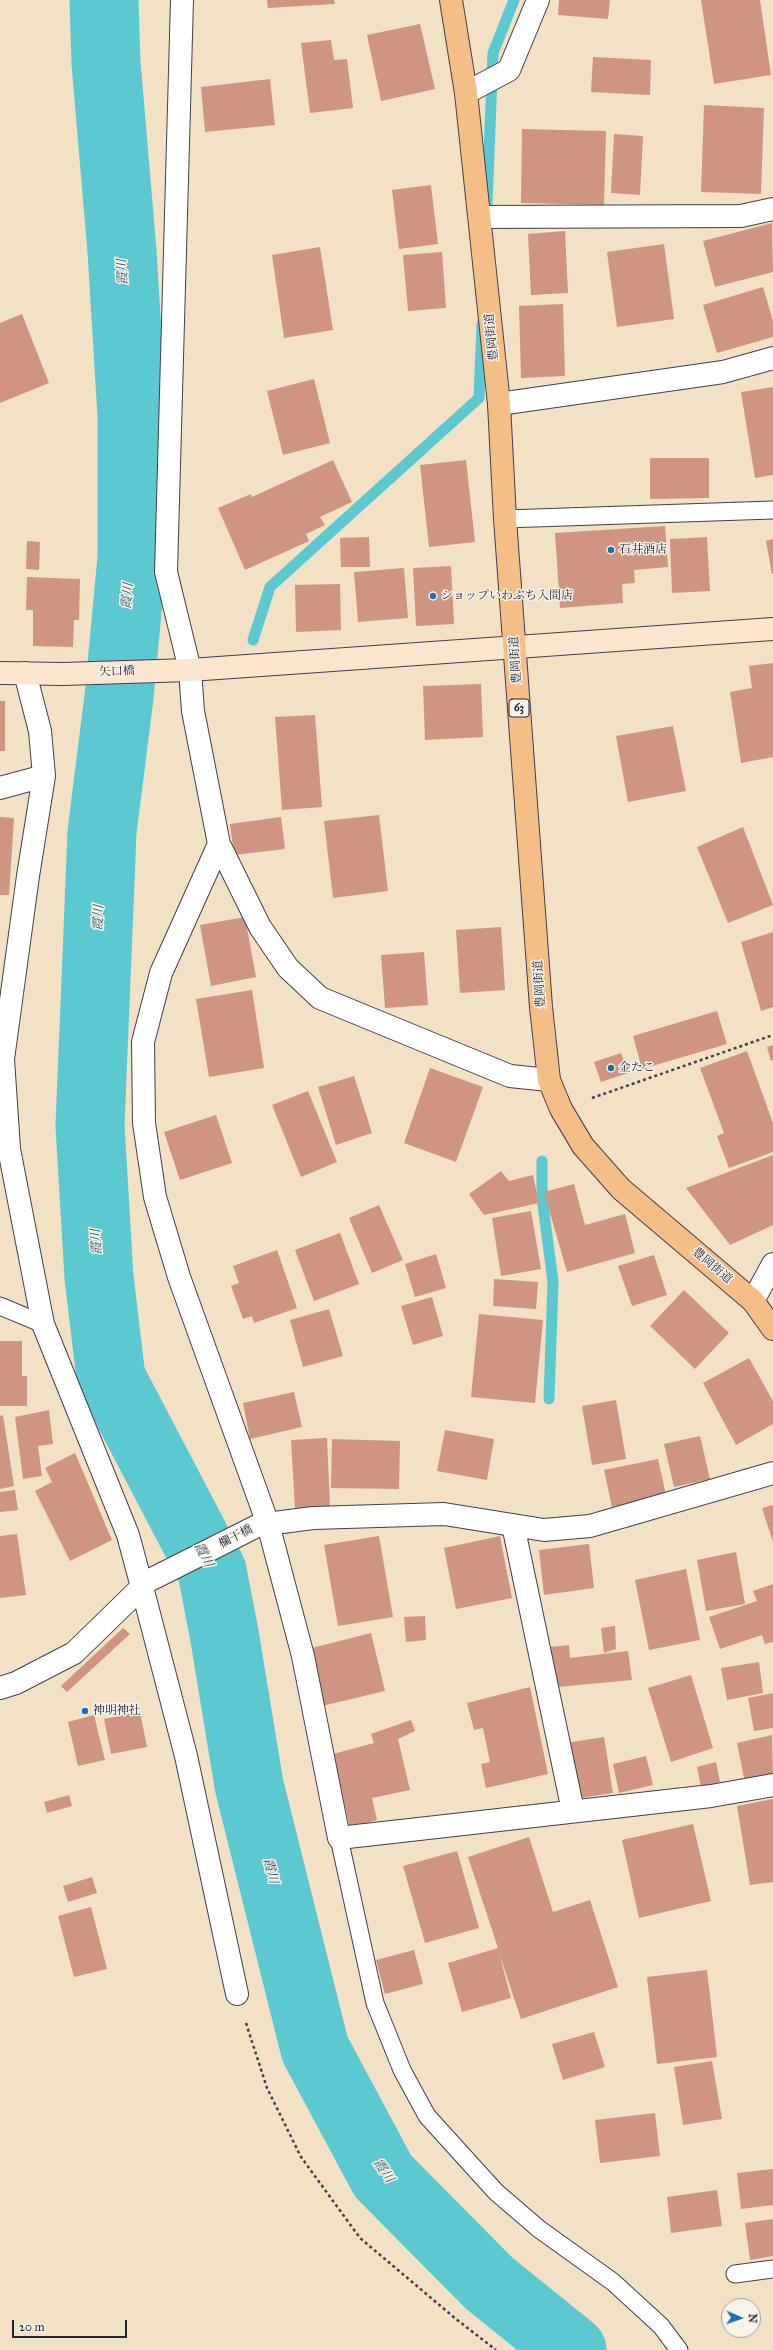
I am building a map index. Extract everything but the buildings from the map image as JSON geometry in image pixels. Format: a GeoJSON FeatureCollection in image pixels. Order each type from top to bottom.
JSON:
{"type":"FeatureCollection","features":[{"type":"Feature","properties":{"kind":"main road","name":"豊岡街道"},"geometry":{"type":"LineString","coordinates":[[451,0],[466,93],[499,404],[505,519],[541,1006],[549,1080],[561,1109],[583,1146],[621,1189],[753,1301],[773,1329]]}},
{"type":"Feature","properties":{"kind":"street"},"geometry":{"type":"LineString","coordinates":[[182,0],[166,572],[181,670],[193,711],[219,844],[260,927],[288,968],[320,998],[510,1076],[549,1080]]}},
{"type":"Feature","properties":{"kind":"street"},"geometry":{"type":"LineString","coordinates":[[466,93],[509,70],[538,0]]}},
{"type":"Feature","properties":{"kind":"street"},"geometry":{"type":"LineString","coordinates":[[480,217],[741,216],[773,209]]}},
{"type":"Feature","properties":{"kind":"street"},"geometry":{"type":"LineString","coordinates":[[499,404],[723,372],[773,358]]}},
{"type":"Feature","properties":{"kind":"street","name":"矢口橋"},"geometry":{"type":"LineString","coordinates":[[0,673],[63,674],[181,670],[515,649],[773,629]]}},
{"type":"Feature","properties":{"kind":"street"},"geometry":{"type":"LineString","coordinates":[[25,673],[40,731],[44,776],[28,876],[3,1059],[9,1149],[43,1324],[128,1535],[145,1584],[186,1756],[237,1994]]}},
{"type":"Feature","properties":{"kind":"street"},"geometry":{"type":"LineString","coordinates":[[0,788],[44,776]]}},
{"type":"Feature","properties":{"kind":"street"},"geometry":{"type":"LineString","coordinates":[[219,844],[161,972],[143,1042],[144,1123],[155,1197],[179,1277],[263,1524],[303,1656],[339,1838],[710,1796],[773,1785]]}},
{"type":"Feature","properties":{"kind":"street"},"geometry":{"type":"LineString","coordinates":[[753,1301],[773,1264]]}},
{"type":"Feature","properties":{"kind":"street","name":"欄干橋"},"geometry":{"type":"LineString","coordinates":[[0,1688],[16,1683],[74,1653],[145,1584],[263,1524],[313,1518],[444,1514],[544,1530],[590,1526],[773,1473]]}},
{"type":"Feature","properties":{"kind":"street"},"geometry":{"type":"LineString","coordinates":[[513,1525],[572,1811]]}},
{"type":"Feature","properties":{"kind":"lane"},"geometry":{"type":"LineString","coordinates":[[505,519],[773,510]]}},
{"type":"Feature","properties":{"kind":"lane"},"geometry":{"type":"LineString","coordinates":[[0,1306],[43,1324]]}},
{"type":"Feature","properties":{"kind":"lane"},"geometry":{"type":"LineString","coordinates":[[339,1838],[376,2003],[402,2070],[427,2116],[496,2192],[539,2229],[613,2282],[661,2326],[679,2350]]}},
{"type":"Feature","properties":{"kind":"lane"},"geometry":{"type":"LineString","coordinates":[[735,2274],[773,2269]]}},
{"type":"Feature","properties":{"kind":"path"},"geometry":{"type":"LineString","coordinates":[[561,1109],[773,1035]]}},
{"type":"Feature","properties":{"kind":"path"},"geometry":{"type":"LineString","coordinates":[[237,1994],[267,2088],[306,2164],[360,2238],[456,2319],[496,2350]]}},
{"type":"Feature","properties":{"kind":"waterway","name":"霞川"},"geometry":{"type":"LineString","coordinates":[[104,0],[106,63],[122,251],[132,416],[132,558],[119,697],[102,832],[90,1126],[99,1277],[111,1378],[212,1571],[224,1633],[249,1785],[315,2049],[383,2176],[489,2283],[572,2350]]}},
{"type":"Feature","properties":{"kind":"waterway"},"geometry":{"type":"LineString","coordinates":[[487,203],[493,53],[514,0]]}},
{"type":"Feature","properties":{"kind":"waterway"},"geometry":{"type":"LineString","coordinates":[[253,640],[270,587],[479,398],[482,324]]}},
{"type":"Feature","properties":{"kind":"waterway"},"geometry":{"type":"LineString","coordinates":[[542,1161],[542,1197],[553,1282],[549,1399]]}},
{"type":"Feature","properties":{"kind":"place","name":"石井酒店"},"geometry":{"type":"Point","coordinates":[611,550]}},
{"type":"Feature","properties":{"kind":"place","name":"ショップいわぶち入間店"},"geometry":{"type":"Point","coordinates":[433,596]}},
{"type":"Feature","properties":{"kind":"place","name":"金たこ"},"geometry":{"type":"Point","coordinates":[611,1068]}},
{"type":"Feature","properties":{"kind":"place","name":"神明神社"},"geometry":{"type":"Point","coordinates":[85,1711]}}]}
